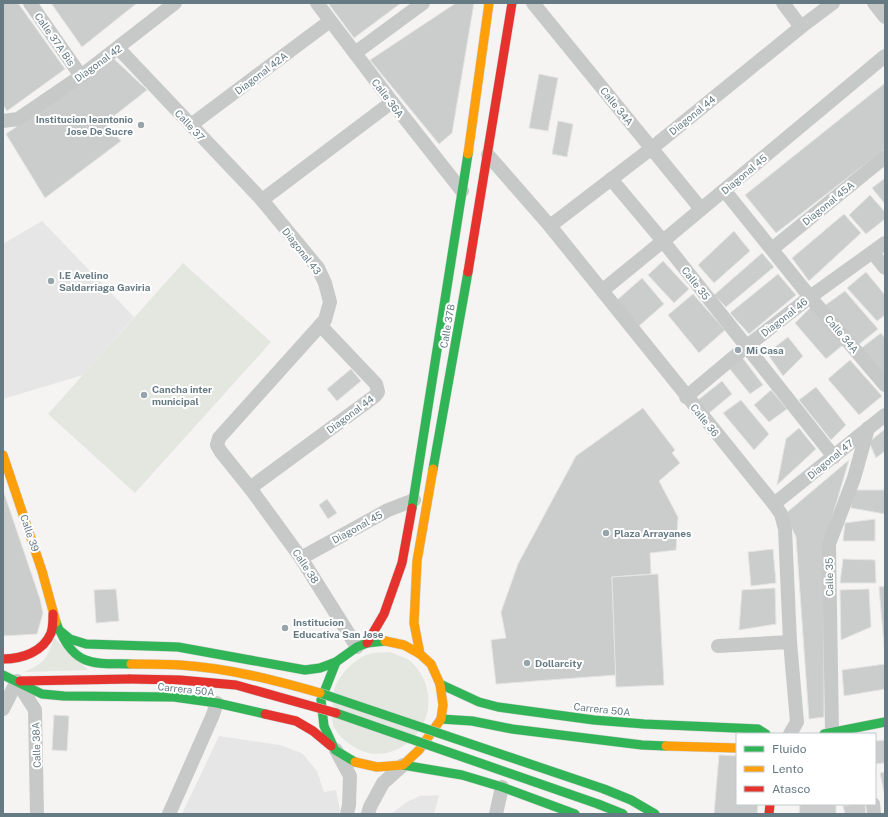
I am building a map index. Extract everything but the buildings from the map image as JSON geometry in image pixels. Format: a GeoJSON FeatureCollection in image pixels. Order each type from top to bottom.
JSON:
{"type":"FeatureCollection","features":[{"type":"Feature","properties":{"kind":"main road","name":"Calle 37B"},"geometry":{"type":"LineString","coordinates":[[362,645],[384,614],[402,563],[414,500],[462,191],[489,3]]}},
{"type":"Feature","properties":{"kind":"main road","name":"Calle 37B"},"geometry":{"type":"LineString","coordinates":[[420,654],[414,623],[417,561],[488,155],[512,3]]}},
{"type":"Feature","properties":{"kind":"main road","name":"Calle 39"},"geometry":{"type":"LineString","coordinates":[[3,455],[42,571],[59,630],[70,651],[81,659],[93,663],[181,664],[237,672],[279,681],[357,705],[604,789],[631,800],[655,814]]}},
{"type":"Feature","properties":{"kind":"main road","name":"Calle 39"},"geometry":{"type":"LineString","coordinates":[[6,659],[28,656],[40,648],[51,633],[53,612]]}},
{"type":"Feature","properties":{"kind":"main road"},"geometry":{"type":"LineString","coordinates":[[59,630],[70,640],[86,644],[178,647],[305,670],[320,668],[336,662],[362,645],[386,641],[404,645],[420,654],[431,664],[440,684],[443,705],[441,719],[432,733],[419,750],[403,765]]}},
{"type":"Feature","properties":{"kind":"main road"},"geometry":{"type":"LineString","coordinates":[[336,662],[320,700],[324,726],[336,750],[356,762],[376,767],[403,765],[462,775],[502,787],[575,814]]}},
{"type":"Feature","properties":{"kind":"main road","name":"Carrera 50A"},"geometry":{"type":"LineString","coordinates":[[3,675],[42,694],[64,696],[174,697],[217,703],[296,721],[313,731],[336,750]]}},
{"type":"Feature","properties":{"kind":"main road"},"geometry":{"type":"LineString","coordinates":[[17,681],[130,679],[180,680],[236,685],[337,713],[623,814]]}},
{"type":"Feature","properties":{"kind":"main road","name":"Carrera 50A"},"geometry":{"type":"LineString","coordinates":[[440,684],[478,702],[498,707],[594,720],[678,726],[758,729],[764,733]]}},
{"type":"Feature","properties":{"kind":"main road"},"geometry":{"type":"LineString","coordinates":[[441,719],[472,721],[512,729],[642,745],[736,748]]}},
{"type":"Feature","properties":{"kind":"main road"},"geometry":{"type":"LineString","coordinates":[[828,733],[866,730],[885,722]]}},
{"type":"Feature","properties":{"kind":"street","name":"Calle 37A Bis"},"geometry":{"type":"LineString","coordinates":[[30,3],[81,76]]}},
{"type":"Feature","properties":{"kind":"street","name":"Diagonal 42"},"geometry":{"type":"LineString","coordinates":[[3,121],[18,119],[81,76],[176,3]]}},
{"type":"Feature","properties":{"kind":"street","name":"Calle 36A"},"geometry":{"type":"LineString","coordinates":[[316,3],[462,191]]}},
{"type":"Feature","properties":{"kind":"street"},"geometry":{"type":"LineString","coordinates":[[355,53],[424,3]]}},
{"type":"Feature","properties":{"kind":"street","name":"Calle 34A"},"geometry":{"type":"LineString","coordinates":[[533,3],[702,209]]}},
{"type":"Feature","properties":{"kind":"street"},"geometry":{"type":"LineString","coordinates":[[782,3],[801,27]]}},
{"type":"Feature","properties":{"kind":"street","name":"Diagonal 44"},"geometry":{"type":"LineString","coordinates":[[550,226],[652,148],[801,27],[833,3]]}},
{"type":"Feature","properties":{"kind":"street"},"geometry":{"type":"LineString","coordinates":[[874,3],[885,17]]}},
{"type":"Feature","properties":{"kind":"street","name":"Diagonal 42A"},"geometry":{"type":"LineString","coordinates":[[191,125],[330,21]]}},
{"type":"Feature","properties":{"kind":"street","name":"Calle 37"},"geometry":{"type":"LineString","coordinates":[[118,48],[262,200]]}},
{"type":"Feature","properties":{"kind":"street","name":"Diagonal 45"},"geometry":{"type":"LineString","coordinates":[[603,290],[885,56]]}},
{"type":"Feature","properties":{"kind":"street"},"geometry":{"type":"LineString","coordinates":[[262,200],[392,102]]}},
{"type":"Feature","properties":{"kind":"street","name":"Calle 36"},"geometry":{"type":"LineString","coordinates":[[488,155],[603,290],[686,397],[781,514],[785,529],[790,642],[797,722],[791,733]]}},
{"type":"Feature","properties":{"kind":"street","name":"Diagonal 45A"},"geometry":{"type":"LineString","coordinates":[[772,248],[885,157]]}},
{"type":"Feature","properties":{"kind":"street","name":"Calle 35"},"geometry":{"type":"LineString","coordinates":[[611,179],[663,241],[834,457]]}},
{"type":"Feature","properties":{"kind":"street","name":"Calle 34A"},"geometry":{"type":"LineString","coordinates":[[724,190],[810,297],[885,385]]}},
{"type":"Feature","properties":{"kind":"street","name":"Diagonal 43"},"geometry":{"type":"LineString","coordinates":[[250,488],[221,452],[217,445],[218,438],[325,320],[330,302],[325,283],[318,268],[262,200]]}},
{"type":"Feature","properties":{"kind":"street","name":"Diagonal 46"},"geometry":{"type":"LineString","coordinates":[[686,397],[746,346],[810,297],[885,243]]}},
{"type":"Feature","properties":{"kind":"street"},"geometry":{"type":"LineString","coordinates":[[873,253],[885,268]]}},
{"type":"Feature","properties":{"kind":"street","name":"Diagonal 44"},"geometry":{"type":"LineString","coordinates":[[250,488],[378,392],[376,384],[320,325]]}},
{"type":"Feature","properties":{"kind":"street","name":"Diagonal 47"},"geometry":{"type":"LineString","coordinates":[[774,504],[834,457],[885,414]]}},
{"type":"Feature","properties":{"kind":"street","name":"Calle 35"},"geometry":{"type":"LineString","coordinates":[[828,733],[829,544],[854,478],[868,428]]}},
{"type":"Feature","properties":{"kind":"street","name":"Calle 38"},"geometry":{"type":"LineString","coordinates":[[250,488],[362,645]]}},
{"type":"Feature","properties":{"kind":"street","name":"Diagonal 45"},"geometry":{"type":"LineString","coordinates":[[301,558],[388,510],[414,500]]}},
{"type":"Feature","properties":{"kind":"street"},"geometry":{"type":"LineString","coordinates":[[718,646],[790,642]]}},
{"type":"Feature","properties":{"kind":"street"},"geometry":{"type":"LineString","coordinates":[[3,709],[17,681]]}},
{"type":"Feature","properties":{"kind":"street","name":"Calle 38A"},"geometry":{"type":"LineString","coordinates":[[17,681],[35,710],[37,814]]}},
{"type":"Feature","properties":{"kind":"street"},"geometry":{"type":"LineString","coordinates":[[169,814],[217,703]]}},
{"type":"Feature","properties":{"kind":"street"},"geometry":{"type":"LineString","coordinates":[[336,750],[350,776],[349,806],[347,814]]}},
{"type":"Feature","properties":{"kind":"street"},"geometry":{"type":"LineString","coordinates":[[368,814],[370,807],[383,783],[403,765]]}},
{"type":"Feature","properties":{"kind":"street"},"geometry":{"type":"LineString","coordinates":[[496,814],[502,787]]}},
{"type":"Feature","properties":{"kind":"shaded area","name":"I.E Avelino Saldarriaga Gaviria"},"geometry":{"type":"Polygon","coordinates":[[[42,221],[134,317],[83,375],[3,399],[3,244],[42,221]]]}},
{"type":"Feature","properties":{"kind":"shaded area","name":"Cancha inter municipal"},"geometry":{"type":"Polygon","coordinates":[[[183,263],[271,342],[135,493],[48,414],[183,263]]]}},
{"type":"Feature","properties":{"kind":"shaded area"},"geometry":{"type":"Polygon","coordinates":[[[54,638],[88,670],[24,672],[37,666],[44,660],[54,638]]]}},
{"type":"Feature","properties":{"kind":"shaded area"},"geometry":{"type":"Polygon","coordinates":[[[390,652],[410,661],[416,667],[424,680],[428,698],[427,715],[420,730],[409,742],[395,750],[379,754],[363,751],[344,740],[334,728],[332,717],[334,690],[344,672],[354,662],[372,653],[390,652]]]}},
{"type":"Feature","properties":{"kind":"shaded area"},"geometry":{"type":"Polygon","coordinates":[[[219,736],[280,745],[302,753],[317,771],[324,792],[336,790],[340,810],[338,814],[182,814],[219,736]]]}},
{"type":"Feature","properties":{"kind":"shaded area"},"geometry":{"type":"Polygon","coordinates":[[[439,795],[434,814],[391,814],[407,802],[420,796],[439,795]]]}},
{"type":"Feature","properties":{"kind":"traffic: fast"},"geometry":{"type":"LineString","coordinates":[[412,508],[468,154]]}},
{"type":"Feature","properties":{"kind":"traffic: fast"},"geometry":{"type":"LineString","coordinates":[[433,469],[468,272]]}},
{"type":"Feature","properties":{"kind":"traffic: fast"},"geometry":{"type":"LineString","coordinates":[[56,622],[59,630],[70,639],[86,644],[178,647],[305,670],[320,668],[336,662]]}},
{"type":"Feature","properties":{"kind":"traffic: fast"},"geometry":{"type":"LineString","coordinates":[[61,633],[67,644],[81,658],[98,663],[131,664]]}},
{"type":"Feature","properties":{"kind":"traffic: fast"},"geometry":{"type":"LineString","coordinates":[[355,762],[335,750],[324,726],[321,700],[336,662],[357,647],[367,643],[385,641]]}},
{"type":"Feature","properties":{"kind":"traffic: fast"},"geometry":{"type":"LineString","coordinates":[[3,675],[42,694],[64,696],[174,697],[217,703],[265,714]]}},
{"type":"Feature","properties":{"kind":"traffic: fast"},"geometry":{"type":"LineString","coordinates":[[440,684],[479,702],[498,707],[594,720],[644,724],[758,729],[764,733]]}},
{"type":"Feature","properties":{"kind":"traffic: fast"},"geometry":{"type":"LineString","coordinates":[[320,693],[604,789]]}},
{"type":"Feature","properties":{"kind":"traffic: fast"},"geometry":{"type":"LineString","coordinates":[[336,713],[598,804]]}},
{"type":"Feature","properties":{"kind":"traffic: fast"},"geometry":{"type":"LineString","coordinates":[[441,719],[472,721],[512,729],[642,745],[666,746]]}},
{"type":"Feature","properties":{"kind":"traffic: fast"},"geometry":{"type":"LineString","coordinates":[[829,733],[885,722]]}},
{"type":"Feature","properties":{"kind":"traffic: fast"},"geometry":{"type":"LineString","coordinates":[[403,765],[462,775],[502,787],[575,814]]}},
{"type":"Feature","properties":{"kind":"traffic: fast"},"geometry":{"type":"LineString","coordinates":[[604,789],[631,800],[655,814]]}},
{"type":"Feature","properties":{"kind":"traffic: fast"},"geometry":{"type":"LineString","coordinates":[[598,804],[623,814]]}},
{"type":"Feature","properties":{"kind":"traffic: slow"},"geometry":{"type":"LineString","coordinates":[[468,154],[489,3]]}},
{"type":"Feature","properties":{"kind":"traffic: slow"},"geometry":{"type":"LineString","coordinates":[[3,455],[42,571],[56,622]]}},
{"type":"Feature","properties":{"kind":"traffic: slow"},"geometry":{"type":"LineString","coordinates":[[420,654],[414,623],[417,561],[433,469]]}},
{"type":"Feature","properties":{"kind":"traffic: slow"},"geometry":{"type":"LineString","coordinates":[[355,762],[377,767],[403,765],[419,750],[441,719],[443,705],[440,684],[431,664],[420,654],[404,645],[385,641]]}},
{"type":"Feature","properties":{"kind":"traffic: slow"},"geometry":{"type":"LineString","coordinates":[[131,664],[180,665],[216,669],[268,679],[320,693]]}},
{"type":"Feature","properties":{"kind":"traffic: slow"},"geometry":{"type":"LineString","coordinates":[[666,746],[736,748]]}},
{"type":"Feature","properties":{"kind":"traffic: jam"},"geometry":{"type":"LineString","coordinates":[[468,272],[512,3]]}},
{"type":"Feature","properties":{"kind":"traffic: jam"},"geometry":{"type":"LineString","coordinates":[[367,643],[384,614],[402,563],[412,508]]}},
{"type":"Feature","properties":{"kind":"traffic: jam"},"geometry":{"type":"LineString","coordinates":[[3,659],[24,656],[37,650],[43,645],[51,633],[53,626],[53,614]]}},
{"type":"Feature","properties":{"kind":"traffic: jam"},"geometry":{"type":"LineString","coordinates":[[20,681],[130,679]]}},
{"type":"Feature","properties":{"kind":"traffic: jam"},"geometry":{"type":"LineString","coordinates":[[130,679],[180,680],[236,685],[336,713]]}},
{"type":"Feature","properties":{"kind":"traffic: jam"},"geometry":{"type":"LineString","coordinates":[[265,714],[296,721],[313,731],[331,746]]}},
{"type":"Feature","properties":{"kind":"traffic: jam"},"geometry":{"type":"LineString","coordinates":[[769,814],[770,805]]}},
{"type":"Feature","properties":{"kind":"place","name":"Institucion Ieantonio Jose De Sucre"},"geometry":{"type":"Point","coordinates":[141,125]}},
{"type":"Feature","properties":{"kind":"place","name":"I.E Avelino Saldarriaga Gaviria"},"geometry":{"type":"Point","coordinates":[51,281]}},
{"type":"Feature","properties":{"kind":"place","name":"Mi Casa"},"geometry":{"type":"Point","coordinates":[738,350]}},
{"type":"Feature","properties":{"kind":"place","name":"Cancha inter municipal"},"geometry":{"type":"Point","coordinates":[144,395]}},
{"type":"Feature","properties":{"kind":"place","name":"Plaza Arrayanes"},"geometry":{"type":"Point","coordinates":[606,533]}},
{"type":"Feature","properties":{"kind":"place","name":"Institucion Educativa San Jose"},"geometry":{"type":"Point","coordinates":[285,628]}},
{"type":"Feature","properties":{"kind":"place","name":"Dollarcity"},"geometry":{"type":"Point","coordinates":[527,663]}}]}
